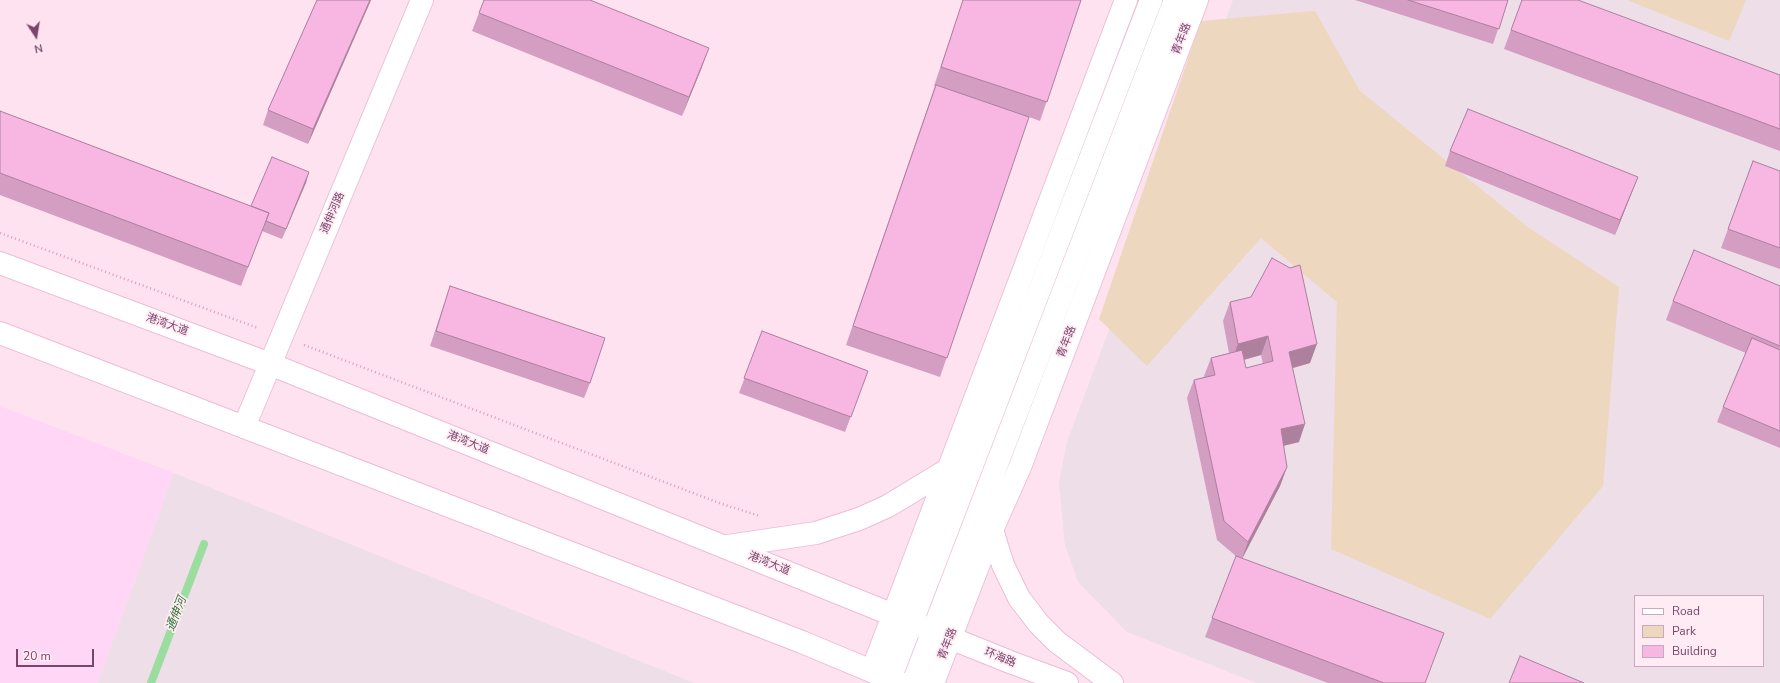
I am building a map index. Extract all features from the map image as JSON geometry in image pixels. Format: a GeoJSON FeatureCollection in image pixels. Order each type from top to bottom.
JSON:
{"type":"FeatureCollection","features":[{"type":"Feature","properties":{"kind":"main road","name":"通伸河路"},"geometry":{"type":"LineString","coordinates":[[244,427],[422,0]]}},
{"type":"Feature","properties":{"kind":"main road"},"geometry":{"type":"LineString","coordinates":[[0,333],[802,642],[887,678],[903,618],[963,428],[1126,0]]}},
{"type":"Feature","properties":{"kind":"main road"},"geometry":{"type":"LineString","coordinates":[[903,618],[1151,0]]}},
{"type":"Feature","properties":{"kind":"main road","name":"青年路"},"geometry":{"type":"LineString","coordinates":[[933,683],[942,634],[988,488],[1175,0]]}},
{"type":"Feature","properties":{"kind":"main road","name":"青年路"},"geometry":{"type":"LineString","coordinates":[[913,683],[942,634],[992,530],[1020,467],[1197,0]]}},
{"type":"Feature","properties":{"kind":"main road","name":"港湾大道"},"geometry":{"type":"LineString","coordinates":[[0,263],[270,364],[942,634]]}},
{"type":"Feature","properties":{"kind":"main road"},"geometry":{"type":"LineString","coordinates":[[727,547],[816,533],[859,519],[888,506],[949,470]]}},
{"type":"Feature","properties":{"kind":"main road"},"geometry":{"type":"LineString","coordinates":[[988,488],[992,530],[1003,565],[1019,598],[1035,619],[1057,642],[1112,683]]}},
{"type":"Feature","properties":{"kind":"main road","name":"环海路"},"geometry":{"type":"LineString","coordinates":[[942,634],[1067,683]]}},
{"type":"Feature","properties":{"kind":"path"},"geometry":{"type":"LineString","coordinates":[[0,233],[281,336],[722,504],[765,517]]}},
{"type":"Feature","properties":{"kind":"shaded area"},"geometry":{"type":"Polygon","coordinates":[[[1233,0],[1780,0],[1780,683],[1257,683],[1127,632],[1078,582],[1065,545],[1059,482],[1067,442],[1233,0]]]}},
{"type":"Feature","properties":{"kind":"shaded area"},"geometry":{"type":"Polygon","coordinates":[[[0,406],[174,473],[98,683],[0,683],[0,406]]]}},
{"type":"Feature","properties":{"kind":"shaded area"},"geometry":{"type":"Polygon","coordinates":[[[174,473],[694,683],[98,683],[174,473]]]}},
{"type":"Feature","properties":{"kind":"green space"},"geometry":{"type":"Polygon","coordinates":[[[1627,0],[1746,0],[1729,41],[1627,0]]]}},
{"type":"Feature","properties":{"kind":"green space"},"geometry":{"type":"Polygon","coordinates":[[[1315,11],[1360,91],[1529,228],[1619,287],[1603,486],[1490,619],[1331,549],[1337,302],[1261,238],[1147,366],[1099,319],[1201,21],[1315,11]]]}},
{"type":"Feature","properties":{"kind":"building"},"geometry":{"type":"Polygon","coordinates":[[[317,0],[370,0],[313,129],[268,110],[317,0]]]}},
{"type":"Feature","properties":{"kind":"building"},"geometry":{"type":"Polygon","coordinates":[[[484,0],[590,0],[709,48],[689,97],[479,13],[484,0]]]}},
{"type":"Feature","properties":{"kind":"building"},"geometry":{"type":"Polygon","coordinates":[[[963,0],[1081,0],[1047,102],[941,67],[963,0]]]}},
{"type":"Feature","properties":{"kind":"building"},"geometry":{"type":"Polygon","coordinates":[[[1408,0],[1508,0],[1499,29],[1408,0]]]}},
{"type":"Feature","properties":{"kind":"building"},"geometry":{"type":"Polygon","coordinates":[[[1522,0],[1578,0],[1780,75],[1780,129],[1511,30],[1522,0]]]}},
{"type":"Feature","properties":{"kind":"building"},"geometry":{"type":"Polygon","coordinates":[[[936,85],[1029,117],[947,358],[853,326],[936,85]]]}},
{"type":"Feature","properties":{"kind":"building"},"geometry":{"type":"Polygon","coordinates":[[[1468,109],[1638,177],[1620,220],[1450,151],[1468,109]]]}},
{"type":"Feature","properties":{"kind":"building"},"geometry":{"type":"Polygon","coordinates":[[[0,111],[269,213],[248,267],[0,173],[0,111]]]}},
{"type":"Feature","properties":{"kind":"building"},"geometry":{"type":"Polygon","coordinates":[[[272,157],[309,172],[286,229],[266,221],[269,213],[251,206],[272,157]]]}},
{"type":"Feature","properties":{"kind":"building"},"geometry":{"type":"Polygon","coordinates":[[[1753,161],[1780,171],[1780,248],[1728,229],[1753,161]]]}},
{"type":"Feature","properties":{"kind":"building"},"geometry":{"type":"Polygon","coordinates":[[[1694,250],[1780,286],[1780,346],[1673,301],[1694,250]]]}},
{"type":"Feature","properties":{"kind":"building"},"geometry":{"type":"Polygon","coordinates":[[[1272,258],[1290,268],[1300,265],[1317,344],[1289,352],[1305,424],[1281,429],[1287,467],[1248,542],[1224,521],[1194,380],[1215,375],[1211,358],[1242,350],[1246,368],[1273,361],[1268,336],[1238,344],[1230,302],[1251,297],[1272,258]]]}},
{"type":"Feature","properties":{"kind":"building"},"geometry":{"type":"Polygon","coordinates":[[[450,286],[605,338],[590,383],[436,331],[450,286]]]}},
{"type":"Feature","properties":{"kind":"building"},"geometry":{"type":"Polygon","coordinates":[[[762,331],[868,371],[851,417],[744,378],[762,331]]]}},
{"type":"Feature","properties":{"kind":"building"},"geometry":{"type":"Polygon","coordinates":[[[1752,338],[1780,350],[1780,431],[1723,407],[1752,338]]]}},
{"type":"Feature","properties":{"kind":"building"},"geometry":{"type":"Polygon","coordinates":[[[1236,556],[1444,633],[1425,683],[1384,683],[1212,618],[1236,556]]]}},
{"type":"Feature","properties":{"kind":"building"},"geometry":{"type":"Polygon","coordinates":[[[1520,656],[1584,683],[1509,683],[1520,656]]]}},
{"type":"Feature","properties":{"kind":"waterway","name":"通伸河"},"geometry":{"type":"LineString","coordinates":[[151,683],[204,544]]}}]}
